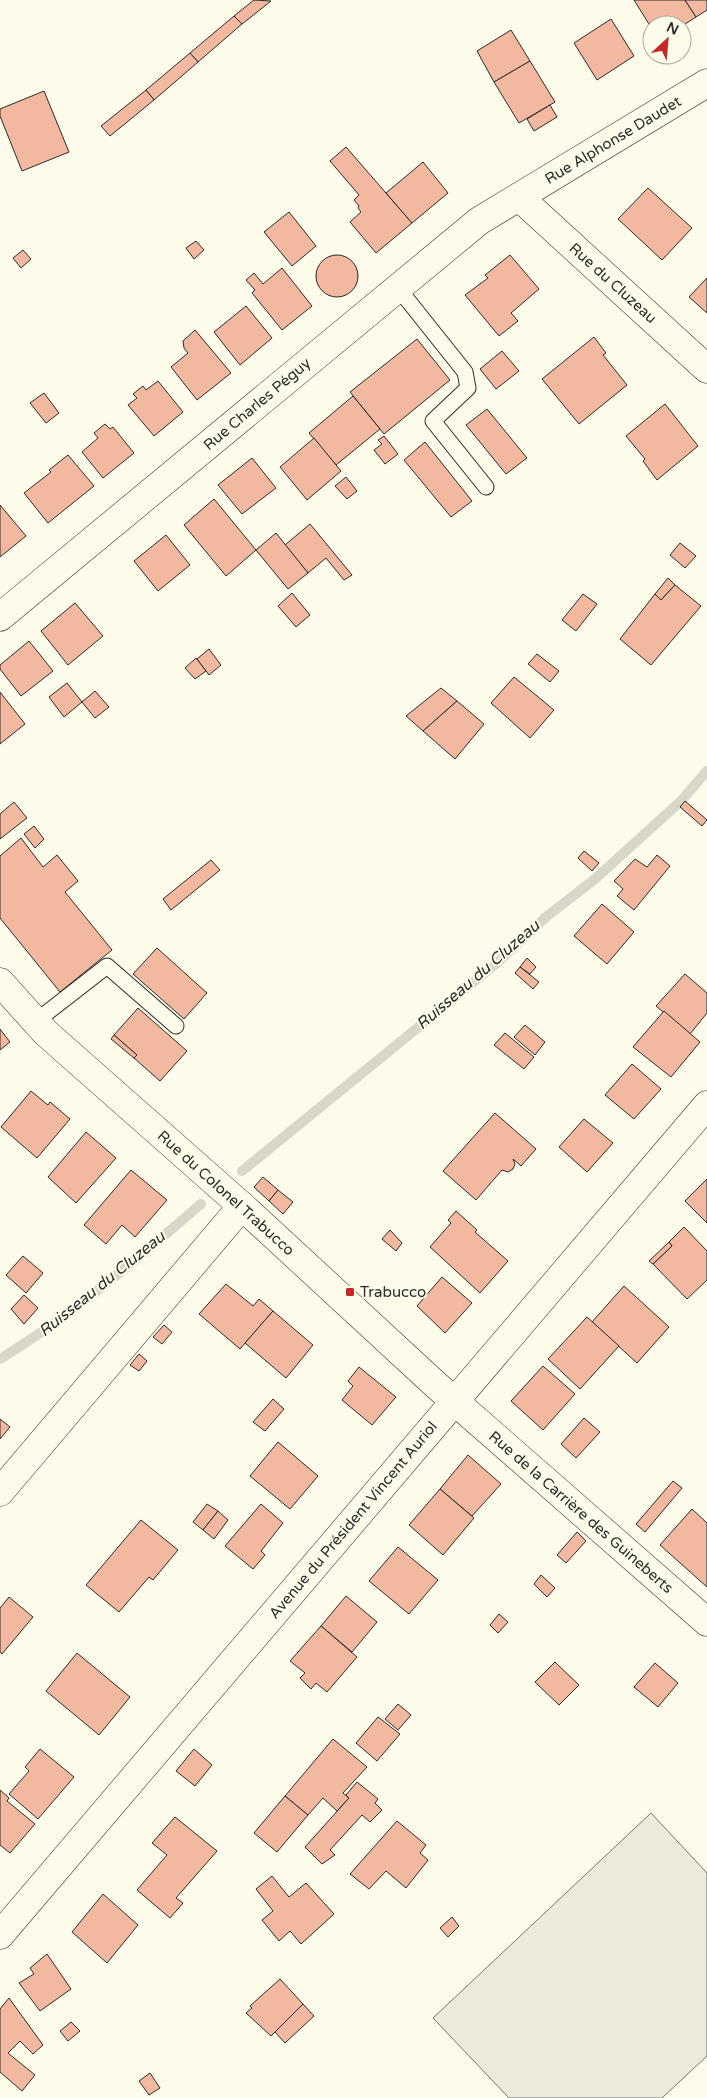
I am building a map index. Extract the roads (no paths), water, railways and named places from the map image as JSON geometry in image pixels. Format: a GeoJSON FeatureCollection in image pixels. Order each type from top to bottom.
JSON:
{"type":"FeatureCollection","features":[{"type":"Feature","properties":{"kind":"street","name":"Rue Alphonse Daudet"},"geometry":{"type":"LineString","coordinates":[[519,197],[707,83]]}},
{"type":"Feature","properties":{"kind":"street","name":"Rue Charles Péguy"},"geometry":{"type":"LineString","coordinates":[[0,617],[479,221],[519,197]]}},
{"type":"Feature","properties":{"kind":"street","name":"Rue du Cluzeau"},"geometry":{"type":"LineString","coordinates":[[519,197],[707,369]]}},
{"type":"Feature","properties":{"kind":"street","name":"Rue du Colonel Trabucco"},"geometry":{"type":"LineString","coordinates":[[0,982],[35,1022],[242,1206],[456,1401]]}},
{"type":"Feature","properties":{"kind":"street","name":"Avenue du Président Vincent Auriol"},"geometry":{"type":"LineString","coordinates":[[0,1935],[430,1428],[456,1401],[707,1106]]}},
{"type":"Feature","properties":{"kind":"street"},"geometry":{"type":"LineString","coordinates":[[0,1492],[242,1206]]}},
{"type":"Feature","properties":{"kind":"street","name":"Rue de la Carrière des Guineberts"},"geometry":{"type":"LineString","coordinates":[[456,1401],[707,1622]]}},
{"type":"Feature","properties":{"kind":"lane"},"geometry":{"type":"LineString","coordinates":[[398,288],[464,372],[468,388],[433,422],[486,487]]}},
{"type":"Feature","properties":{"kind":"lane"},"geometry":{"type":"LineString","coordinates":[[35,1022],[108,966],[176,1026]]}},
{"type":"Feature","properties":{"kind":"waterway","name":"Ruisseau du Cluzeau"},"geometry":{"type":"LineString","coordinates":[[242,1171],[497,963],[546,917],[595,879],[681,801],[707,771]]}},
{"type":"Feature","properties":{"kind":"waterway","name":"Ruisseau du Cluzeau"},"geometry":{"type":"LineString","coordinates":[[0,1359],[78,1305],[128,1266],[201,1204]]}},
{"type":"Feature","properties":{"kind":"place","name":"Trabucco"},"geometry":{"type":"Point","coordinates":[350,1292]}}]}
